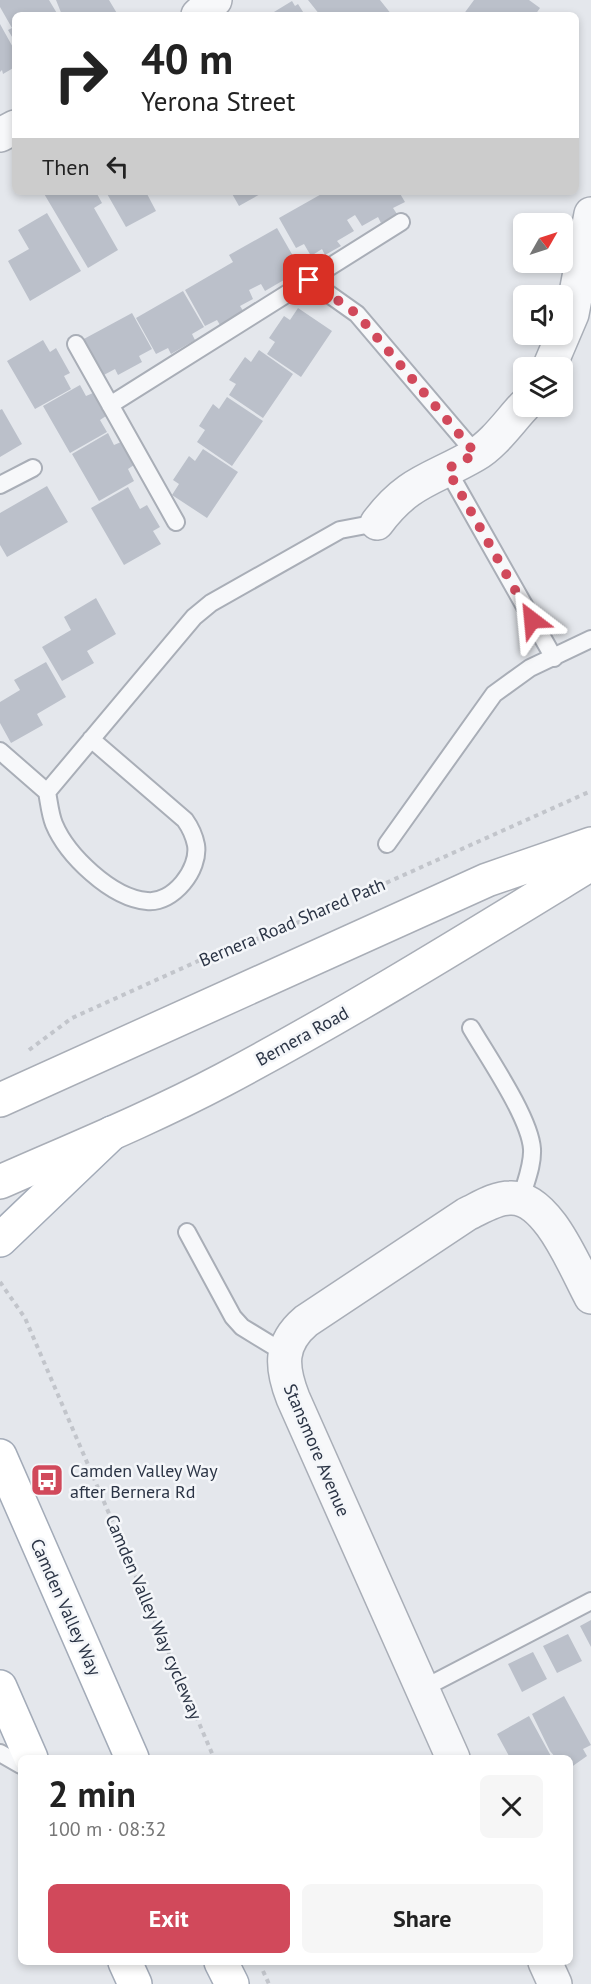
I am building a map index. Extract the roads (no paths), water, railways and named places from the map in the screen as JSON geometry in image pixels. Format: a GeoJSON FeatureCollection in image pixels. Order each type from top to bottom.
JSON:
{"type":"FeatureCollection","features":[{"type":"Feature","properties":{"kind":"main road"},"geometry":{"type":"LineString","coordinates":[[0,1100],[487,880],[591,844]]}},
{"type":"Feature","properties":{"kind":"main road","name":"Bernera Road"},"geometry":{"type":"LineString","coordinates":[[0,1182],[112,1133],[221,1081],[324,1024],[591,864]]}},
{"type":"Feature","properties":{"kind":"main road"},"geometry":{"type":"LineString","coordinates":[[0,1240],[112,1133]]}},
{"type":"Feature","properties":{"kind":"main road","name":"Camden Valley Way"},"geometry":{"type":"LineString","coordinates":[[0,1456],[131,1755]]}},
{"type":"Feature","properties":{"kind":"main road"},"geometry":{"type":"LineString","coordinates":[[0,1687],[30,1755]]}},
{"type":"Feature","properties":{"kind":"main road"},"geometry":{"type":"LineString","coordinates":[[126,1965],[135,1984]]}},
{"type":"Feature","properties":{"kind":"main road"},"geometry":{"type":"LineString","coordinates":[[222,1965],[232,1984]]}},
{"type":"Feature","properties":{"kind":"street"},"geometry":{"type":"LineString","coordinates":[[201,12],[215,0]]}},
{"type":"Feature","properties":{"kind":"street"},"geometry":{"type":"LineString","coordinates":[[554,357],[572,314],[591,214]]}},
{"type":"Feature","properties":{"kind":"street"},"geometry":{"type":"LineString","coordinates":[[377,523],[393,501],[411,487],[476,454],[513,417]]}},
{"type":"Feature","properties":{"kind":"street"},"geometry":{"type":"LineString","coordinates":[[283,1352],[297,1328],[306,1321],[467,1214],[496,1200],[521,1199],[541,1211],[591,1297]]}},
{"type":"Feature","properties":{"kind":"street","name":"Stansmore Avenue"},"geometry":{"type":"LineString","coordinates":[[283,1352],[282,1363],[292,1398],[452,1755]]}},
{"type":"Feature","properties":{"kind":"street"},"geometry":{"type":"LineString","coordinates":[[546,1965],[555,1984]]}},
{"type":"Feature","properties":{"kind":"lane"},"geometry":{"type":"LineString","coordinates":[[110,405],[401,222]]}},
{"type":"Feature","properties":{"kind":"lane"},"geometry":{"type":"LineString","coordinates":[[309,280],[357,314],[476,454]]}},
{"type":"Feature","properties":{"kind":"lane"},"geometry":{"type":"LineString","coordinates":[[76,344],[176,522]]}},
{"type":"Feature","properties":{"kind":"lane"},"geometry":{"type":"LineString","coordinates":[[0,485],[33,468]]}},
{"type":"Feature","properties":{"kind":"lane"},"geometry":{"type":"LineString","coordinates":[[447,469],[554,658]]}},
{"type":"Feature","properties":{"kind":"lane"},"geometry":{"type":"LineString","coordinates":[[47,792],[194,617],[211,603],[340,530],[377,523]]}},
{"type":"Feature","properties":{"kind":"lane"},"geometry":{"type":"LineString","coordinates":[[387,844],[494,694],[530,668],[591,639]]}},
{"type":"Feature","properties":{"kind":"lane"},"geometry":{"type":"LineString","coordinates":[[0,751],[47,792],[53,822],[63,841],[81,863],[104,882],[147,901],[163,899],[182,885],[192,868],[197,847],[192,830],[185,820],[91,739]]}},
{"type":"Feature","properties":{"kind":"lane"},"geometry":{"type":"LineString","coordinates":[[471,1028],[516,1107],[532,1147],[532,1161],[521,1199]]}},
{"type":"Feature","properties":{"kind":"lane"},"geometry":{"type":"LineString","coordinates":[[187,1232],[233,1317],[247,1331],[283,1352]]}},
{"type":"Feature","properties":{"kind":"lane"},"geometry":{"type":"LineString","coordinates":[[423,1689],[591,1601]]}},
{"type":"Feature","properties":{"kind":"lane"},"geometry":{"type":"LineString","coordinates":[[0,1753],[18,1763]]}},
{"type":"Feature","properties":{"kind":"place","name":"Camden Valley Way after Bernera Rd"},"geometry":{"type":"Point","coordinates":[47,1480]}}]}
